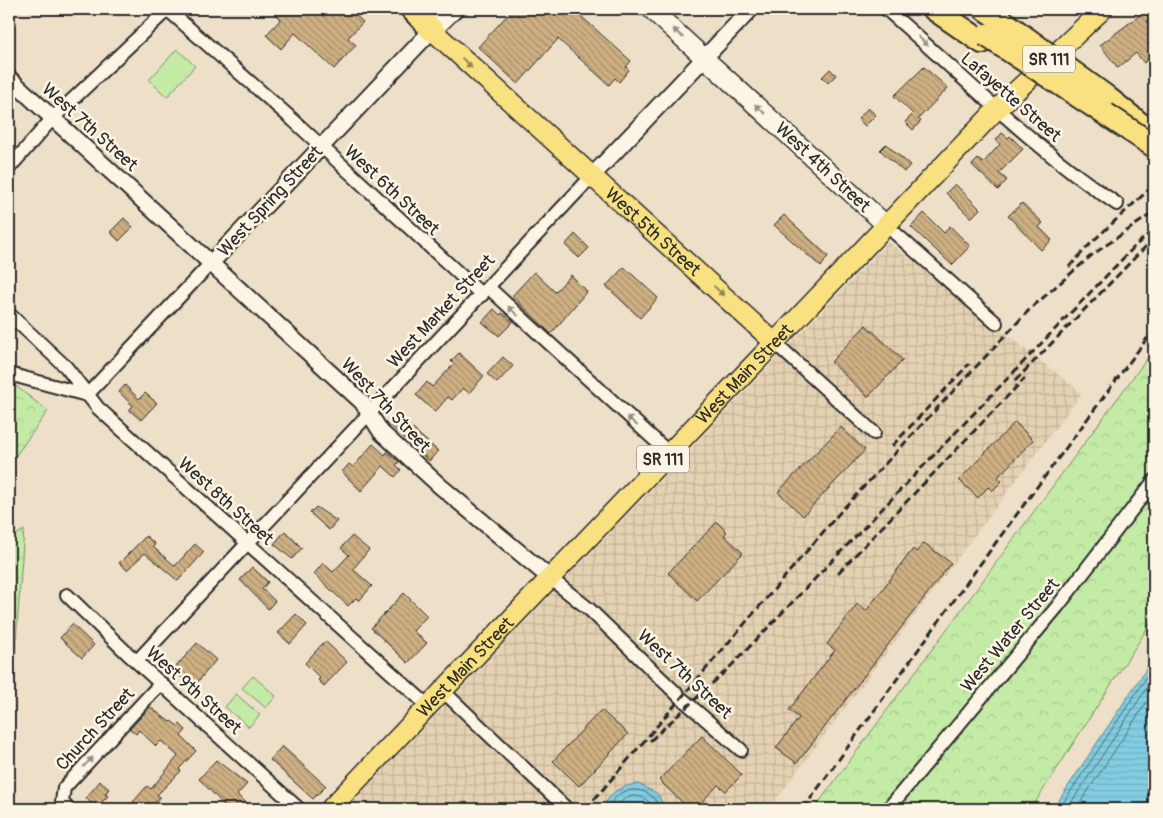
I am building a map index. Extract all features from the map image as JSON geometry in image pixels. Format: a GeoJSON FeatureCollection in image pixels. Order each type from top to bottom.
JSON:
{"type":"FeatureCollection","features":[{"type":"Feature","properties":{"kind":"highway"},"geometry":{"type":"LineString","coordinates":[[412,9],[432,30]]}},
{"type":"Feature","properties":{"kind":"highway"},"geometry":{"type":"LineString","coordinates":[[934,9],[989,27],[1154,146]]}},
{"type":"Feature","properties":{"kind":"highway"},"geometry":{"type":"LineString","coordinates":[[949,9],[989,27],[1105,96],[1154,135]]}},
{"type":"Feature","properties":{"kind":"highway"},"geometry":{"type":"LineString","coordinates":[[989,27],[1104,120],[1154,150]]}},
{"type":"Feature","properties":{"kind":"main road","name":"West Spring Street"},"geometry":{"type":"LineString","coordinates":[[432,30],[454,9]]}},
{"type":"Feature","properties":{"kind":"main road","name":"West 4th Street"},"geometry":{"type":"LineString","coordinates":[[651,9],[886,225]]}},
{"type":"Feature","properties":{"kind":"main road","name":"West Main Street"},"geometry":{"type":"LineString","coordinates":[[330,809],[996,110],[1103,9]]}},
{"type":"Feature","properties":{"kind":"main road","name":"West 5th Street"},"geometry":{"type":"LineString","coordinates":[[432,30],[774,342]]}},
{"type":"Feature","properties":{"kind":"street"},"geometry":{"type":"LineString","coordinates":[[9,168],[52,119],[168,9]]}},
{"type":"Feature","properties":{"kind":"street","name":"West 6th Street"},"geometry":{"type":"LineString","coordinates":[[168,9],[320,147],[669,453]]}},
{"type":"Feature","properties":{"kind":"street","name":"West Market Street"},"geometry":{"type":"LineString","coordinates":[[137,661],[751,9]]}},
{"type":"Feature","properties":{"kind":"street","name":"Lafayette Street"},"geometry":{"type":"LineString","coordinates":[[886,9],[996,110],[1074,176],[1117,204]]}},
{"type":"Feature","properties":{"kind":"street","name":"West Spring Street"},"geometry":{"type":"LineString","coordinates":[[87,395],[432,30]]}},
{"type":"Feature","properties":{"kind":"street","name":"West 7th Street"},"geometry":{"type":"LineString","coordinates":[[9,78],[362,402],[381,432],[440,486],[589,609],[680,697],[741,750]]}},
{"type":"Feature","properties":{"kind":"street","name":"West 4th Street"},"geometry":{"type":"LineString","coordinates":[[886,225],[996,323]]}},
{"type":"Feature","properties":{"kind":"street","name":"West 8th Street"},"geometry":{"type":"LineString","coordinates":[[9,314],[66,368],[105,414],[428,706]]}},
{"type":"Feature","properties":{"kind":"street","name":"West 5th Street"},"geometry":{"type":"LineString","coordinates":[[774,342],[874,433]]}},
{"type":"Feature","properties":{"kind":"street"},"geometry":{"type":"LineString","coordinates":[[9,374],[87,395]]}},
{"type":"Feature","properties":{"kind":"street","name":"West Water Street"},"geometry":{"type":"LineString","coordinates":[[888,809],[1056,607],[1154,481]]}},
{"type":"Feature","properties":{"kind":"street","name":"West 9th Street"},"geometry":{"type":"LineString","coordinates":[[67,595],[299,809]]}},
{"type":"Feature","properties":{"kind":"street","name":"Church Street"},"geometry":{"type":"LineString","coordinates":[[65,805],[64,788],[161,683]]}},
{"type":"Feature","properties":{"kind":"street"},"geometry":{"type":"LineString","coordinates":[[443,691],[568,809]]}},
{"type":"Feature","properties":{"kind":"shaded area"},"geometry":{"type":"Polygon","coordinates":[[[888,242],[1082,393],[769,809],[346,809],[888,242]]]}},
{"type":"Feature","properties":{"kind":"green space"},"geometry":{"type":"Polygon","coordinates":[[[177,49],[195,66],[167,97],[149,80],[177,49]]]}},
{"type":"Feature","properties":{"kind":"green space"},"geometry":{"type":"Polygon","coordinates":[[[1154,349],[1154,618],[1031,809],[814,809],[1154,349]]]}},
{"type":"Feature","properties":{"kind":"green space"},"geometry":{"type":"Polygon","coordinates":[[[9,381],[48,411],[9,465],[9,381]]]}},
{"type":"Feature","properties":{"kind":"green space"},"geometry":{"type":"Polygon","coordinates":[[[24,530],[9,740],[9,539],[24,530]]]}},
{"type":"Feature","properties":{"kind":"green space"},"geometry":{"type":"Polygon","coordinates":[[[253,676],[276,696],[266,708],[242,688],[253,676]]]}},
{"type":"Feature","properties":{"kind":"green space"},"geometry":{"type":"Polygon","coordinates":[[[236,694],[260,715],[249,727],[225,707],[236,694]]]}},
{"type":"Feature","properties":{"kind":"water"},"geometry":{"type":"Polygon","coordinates":[[[1154,657],[1154,809],[1053,809],[1154,657]]]}},
{"type":"Feature","properties":{"kind":"water"},"geometry":{"type":"Polygon","coordinates":[[[639,784],[658,794],[665,809],[604,809],[609,798],[617,790],[639,784]]]}},
{"type":"Feature","properties":{"kind":"building"},"geometry":{"type":"Polygon","coordinates":[[[270,9],[316,9],[324,16],[331,9],[349,9],[363,22],[348,38],[356,45],[334,69],[295,33],[281,49],[266,35],[281,19],[270,9]]]}},
{"type":"Feature","properties":{"kind":"building"},"geometry":{"type":"Polygon","coordinates":[[[513,9],[573,9],[631,61],[626,67],[629,70],[619,82],[615,78],[609,85],[558,39],[518,84],[478,47],[513,9]]]}},
{"type":"Feature","properties":{"kind":"building"},"geometry":{"type":"Polygon","coordinates":[[[1148,9],[1154,9],[1154,54],[1144,63],[1136,53],[1118,68],[1100,45],[1148,9]]]}},
{"type":"Feature","properties":{"kind":"building"},"geometry":{"type":"Polygon","coordinates":[[[924,67],[948,88],[918,119],[921,121],[913,130],[905,122],[913,114],[894,96],[924,67]]]}},
{"type":"Feature","properties":{"kind":"building"},"geometry":{"type":"Polygon","coordinates":[[[830,69],[836,75],[828,83],[822,77],[830,69]]]}},
{"type":"Feature","properties":{"kind":"building"},"geometry":{"type":"Polygon","coordinates":[[[868,108],[876,115],[865,126],[858,119],[868,108]]]}},
{"type":"Feature","properties":{"kind":"building"},"geometry":{"type":"Polygon","coordinates":[[[1002,133],[1008,138],[1010,136],[1023,149],[999,173],[1007,180],[998,190],[972,165],[978,159],[983,163],[1000,144],[996,140],[1002,133]]]}},
{"type":"Feature","properties":{"kind":"building"},"geometry":{"type":"Polygon","coordinates":[[[886,144],[910,165],[904,172],[880,150],[886,144]]]}},
{"type":"Feature","properties":{"kind":"building"},"geometry":{"type":"Polygon","coordinates":[[[955,184],[980,209],[971,218],[946,193],[955,184]]]}},
{"type":"Feature","properties":{"kind":"building"},"geometry":{"type":"Polygon","coordinates":[[[1022,203],[1043,223],[1039,227],[1052,240],[1041,250],[1008,216],[1022,203]]]}},
{"type":"Feature","properties":{"kind":"building"},"geometry":{"type":"Polygon","coordinates":[[[924,213],[944,233],[950,226],[970,246],[952,265],[911,227],[924,213]]]}},
{"type":"Feature","properties":{"kind":"building"},"geometry":{"type":"Polygon","coordinates":[[[784,215],[828,256],[821,267],[774,225],[784,215]]]}},
{"type":"Feature","properties":{"kind":"building"},"geometry":{"type":"Polygon","coordinates":[[[124,218],[133,227],[119,241],[110,232],[124,218]]]}},
{"type":"Feature","properties":{"kind":"building"},"geometry":{"type":"Polygon","coordinates":[[[575,234],[589,248],[579,258],[565,245],[575,234]]]}},
{"type":"Feature","properties":{"kind":"building"},"geometry":{"type":"Polygon","coordinates":[[[624,267],[658,298],[640,318],[606,286],[624,267]]]}},
{"type":"Feature","properties":{"kind":"building"},"geometry":{"type":"Polygon","coordinates":[[[534,272],[555,292],[571,275],[587,291],[551,334],[512,296],[534,272]]]}},
{"type":"Feature","properties":{"kind":"building"},"geometry":{"type":"Polygon","coordinates":[[[494,309],[500,315],[502,313],[513,322],[499,336],[482,322],[494,309]]]}},
{"type":"Feature","properties":{"kind":"building"},"geometry":{"type":"Polygon","coordinates":[[[866,325],[903,360],[868,397],[831,362],[866,325]]]}},
{"type":"Feature","properties":{"kind":"building"},"geometry":{"type":"Polygon","coordinates":[[[459,353],[484,376],[469,393],[463,388],[452,400],[448,397],[435,412],[416,395],[427,382],[432,387],[454,364],[451,361],[459,353]]]}},
{"type":"Feature","properties":{"kind":"building"},"geometry":{"type":"Polygon","coordinates":[[[503,357],[513,366],[497,383],[487,374],[503,357]]]}},
{"type":"Feature","properties":{"kind":"building"},"geometry":{"type":"Polygon","coordinates":[[[125,385],[139,399],[145,393],[157,403],[141,420],[129,410],[133,406],[119,392],[125,385]]]}},
{"type":"Feature","properties":{"kind":"building"},"geometry":{"type":"Polygon","coordinates":[[[398,416],[438,451],[429,461],[390,425],[398,416]]]}},
{"type":"Feature","properties":{"kind":"building"},"geometry":{"type":"Polygon","coordinates":[[[1015,422],[1033,440],[998,477],[1002,481],[992,491],[988,487],[978,498],[959,480],[1015,422]]]}},
{"type":"Feature","properties":{"kind":"building"},"geometry":{"type":"Polygon","coordinates":[[[841,427],[865,450],[803,516],[778,492],[841,427]]]}},
{"type":"Feature","properties":{"kind":"building"},"geometry":{"type":"Polygon","coordinates":[[[373,444],[385,455],[387,452],[399,462],[396,465],[401,470],[395,477],[383,466],[361,491],[342,472],[349,464],[353,467],[373,444]]]}},
{"type":"Feature","properties":{"kind":"building"},"geometry":{"type":"Polygon","coordinates":[[[316,507],[337,521],[329,530],[310,513],[316,507]]]}},
{"type":"Feature","properties":{"kind":"building"},"geometry":{"type":"Polygon","coordinates":[[[717,522],[727,532],[724,535],[743,553],[697,601],[668,573],[717,522]]]}},
{"type":"Feature","properties":{"kind":"building"},"geometry":{"type":"Polygon","coordinates":[[[285,531],[302,548],[292,559],[274,544],[285,531]]]}},
{"type":"Feature","properties":{"kind":"building"},"geometry":{"type":"Polygon","coordinates":[[[146,536],[155,544],[153,547],[175,566],[195,544],[204,552],[178,581],[145,553],[127,570],[119,563],[146,536]]]}},
{"type":"Feature","properties":{"kind":"building"},"geometry":{"type":"Polygon","coordinates":[[[352,536],[369,550],[353,569],[372,586],[359,601],[356,598],[348,606],[314,574],[323,563],[333,572],[349,555],[341,548],[352,536]]]}},
{"type":"Feature","properties":{"kind":"building"},"geometry":{"type":"Polygon","coordinates":[[[924,543],[951,563],[797,763],[776,748],[799,718],[789,710],[835,650],[827,644],[857,604],[866,611],[913,549],[916,552],[924,543]]]}},
{"type":"Feature","properties":{"kind":"building"},"geometry":{"type":"Polygon","coordinates":[[[252,567],[268,582],[262,589],[275,601],[268,609],[240,580],[252,567]]]}},
{"type":"Feature","properties":{"kind":"building"},"geometry":{"type":"Polygon","coordinates":[[[404,593],[427,616],[413,631],[427,643],[408,663],[371,628],[404,593]]]}},
{"type":"Feature","properties":{"kind":"building"},"geometry":{"type":"Polygon","coordinates":[[[296,614],[307,625],[290,644],[278,633],[296,614]]]}},
{"type":"Feature","properties":{"kind":"building"},"geometry":{"type":"Polygon","coordinates":[[[72,624],[94,645],[82,658],[60,638],[72,624]]]}},
{"type":"Feature","properties":{"kind":"building"},"geometry":{"type":"Polygon","coordinates":[[[325,641],[347,662],[324,686],[318,680],[320,678],[305,663],[325,641]]]}},
{"type":"Feature","properties":{"kind":"building"},"geometry":{"type":"Polygon","coordinates":[[[197,643],[216,660],[196,684],[191,680],[188,683],[173,670],[197,643]]]}},
{"type":"Feature","properties":{"kind":"building"},"geometry":{"type":"Polygon","coordinates":[[[150,707],[170,722],[178,726],[180,724],[186,730],[181,736],[196,751],[179,769],[181,771],[157,795],[160,797],[150,809],[127,809],[147,786],[151,789],[178,756],[161,741],[156,746],[139,730],[136,734],[130,729],[150,707]]]}},
{"type":"Feature","properties":{"kind":"building"},"geometry":{"type":"Polygon","coordinates":[[[601,710],[628,734],[579,786],[553,761],[601,710]]]}},
{"type":"Feature","properties":{"kind":"building"},"geometry":{"type":"Polygon","coordinates":[[[702,736],[742,775],[726,791],[718,785],[695,809],[689,809],[659,780],[702,736]]]}},
{"type":"Feature","properties":{"kind":"building"},"geometry":{"type":"Polygon","coordinates":[[[282,746],[326,786],[313,799],[270,760],[282,746]]]}},
{"type":"Feature","properties":{"kind":"building"},"geometry":{"type":"Polygon","coordinates":[[[216,760],[247,784],[237,795],[254,809],[228,809],[199,779],[216,760]]]}},
{"type":"Feature","properties":{"kind":"building"},"geometry":{"type":"Polygon","coordinates":[[[100,781],[109,789],[105,794],[108,796],[96,808],[86,798],[100,781]]]}},
{"type":"Feature","properties":{"kind":"railway"},"geometry":{"type":"LineString","coordinates":[[1069,267],[1092,242],[1154,185]]}},
{"type":"Feature","properties":{"kind":"railway"},"geometry":{"type":"LineString","coordinates":[[586,809],[842,510],[1030,309],[1092,255],[1154,212]]}},
{"type":"Feature","properties":{"kind":"railway"},"geometry":{"type":"LineString","coordinates":[[650,741],[730,667],[1135,246],[1154,229]]}},
{"type":"Feature","properties":{"kind":"railway"},"geometry":{"type":"LineString","coordinates":[[1015,381],[1153,239]]}},
{"type":"Feature","properties":{"kind":"railway"},"geometry":{"type":"LineString","coordinates":[[803,809],[997,541],[1154,329]]}},
{"type":"Feature","properties":{"kind":"railway"},"geometry":{"type":"LineString","coordinates":[[892,446],[969,364]]}},
{"type":"Feature","properties":{"kind":"railway"},"geometry":{"type":"LineString","coordinates":[[838,573],[1025,378]]}}]}
